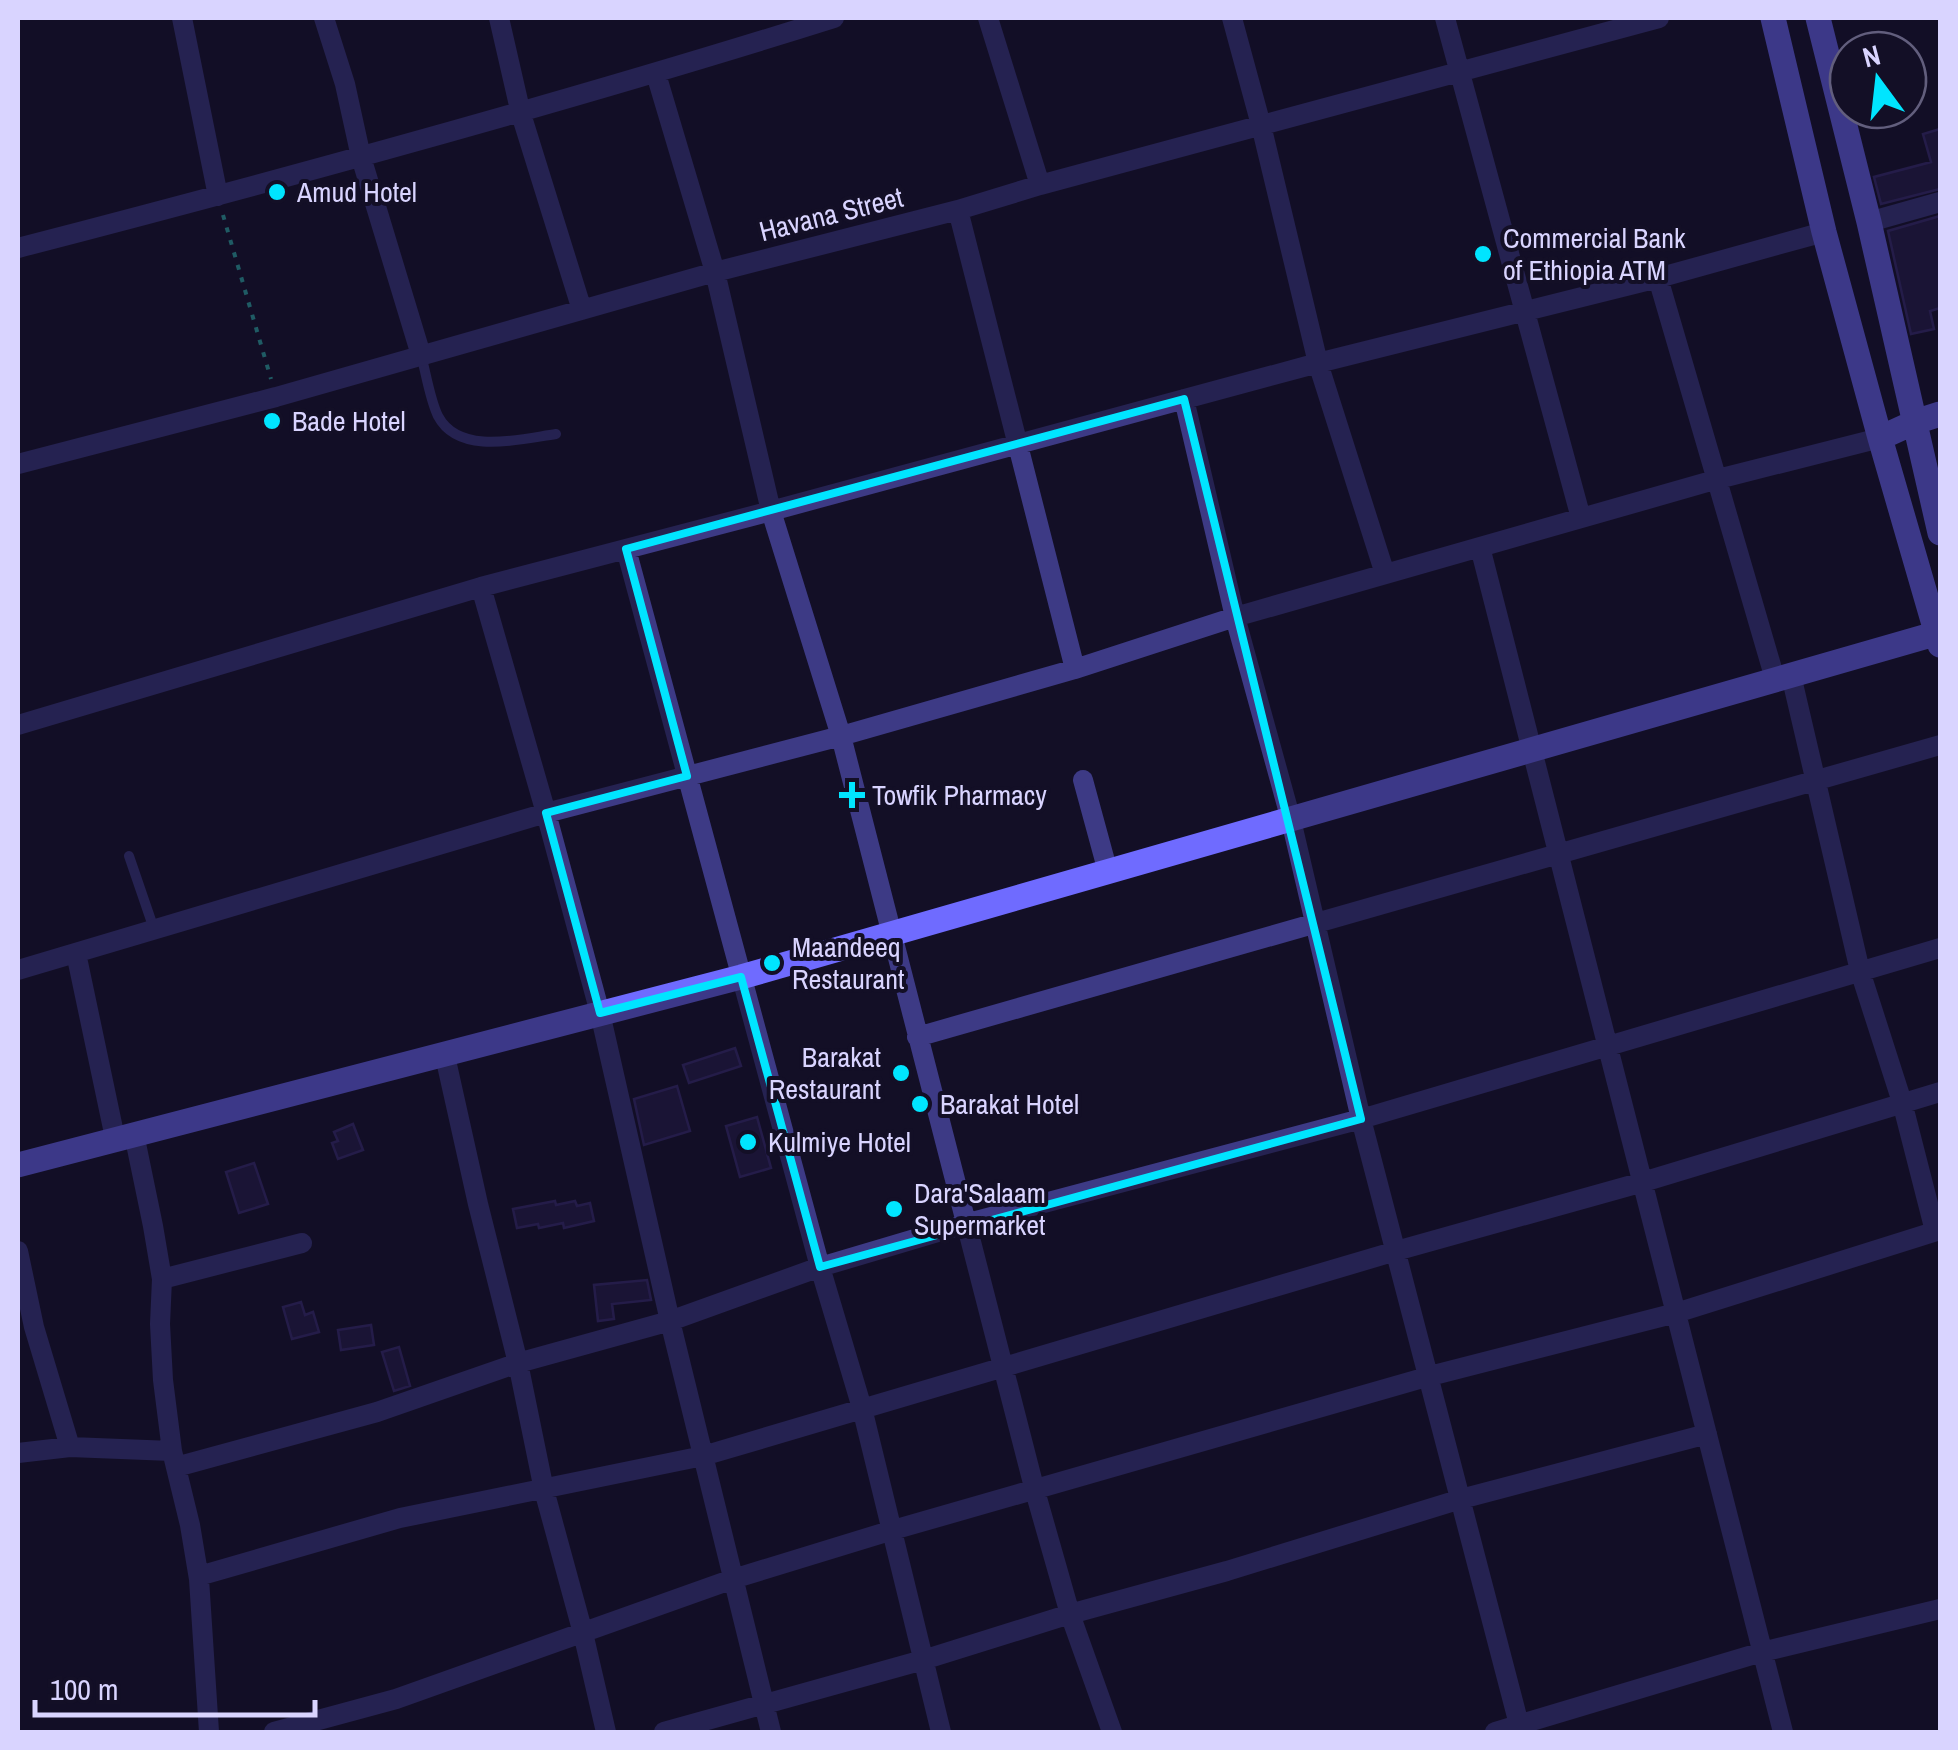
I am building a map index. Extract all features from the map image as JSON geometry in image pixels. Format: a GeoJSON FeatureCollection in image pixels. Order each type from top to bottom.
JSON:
{"type":"FeatureCollection","features":[{"type":"Feature","properties":{"kind":"street"},"geometry":{"type":"LineString","coordinates":[[182,18],[218,196]]}},
{"type":"Feature","properties":{"kind":"street"},"geometry":{"type":"LineString","coordinates":[[324,18],[421,355]]}},
{"type":"Feature","properties":{"kind":"street"},"geometry":{"type":"LineString","coordinates":[[499,18],[522,114],[582,310]]}},
{"type":"Feature","properties":{"kind":"street"},"geometry":{"type":"LineString","coordinates":[[18,248],[522,114],[656,74],[775,27],[834,18]]}},
{"type":"Feature","properties":{"kind":"street"},"geometry":{"type":"LineString","coordinates":[[988,18],[1040,185]]}},
{"type":"Feature","properties":{"kind":"street"},"geometry":{"type":"LineString","coordinates":[[1232,18],[1318,363],[1385,574]]}},
{"type":"Feature","properties":{"kind":"street"},"geometry":{"type":"LineString","coordinates":[[1445,18],[1581,518]]}},
{"type":"Feature","properties":{"kind":"street","name":"Havana Street"},"geometry":{"type":"LineString","coordinates":[[18,464],[276,397],[715,272],[958,210],[1658,18]]}},
{"type":"Feature","properties":{"kind":"street"},"geometry":{"type":"LineString","coordinates":[[18,1165],[741,977],[1783,677],[1939,639],[1824,232],[1773,18]]}},
{"type":"Feature","properties":{"kind":"street"},"geometry":{"type":"LineString","coordinates":[[1818,18],[1925,433],[1940,533]]}},
{"type":"Feature","properties":{"kind":"street"},"geometry":{"type":"LineString","coordinates":[[656,74],[715,272],[771,511],[841,736],[1035,1491],[1070,1614],[1112,1732]]}},
{"type":"Feature","properties":{"kind":"street"},"geometry":{"type":"LineString","coordinates":[[1869,222],[1940,202]]}},
{"type":"Feature","properties":{"kind":"street"},"geometry":{"type":"LineString","coordinates":[[958,210],[1075,669]]}},
{"type":"Feature","properties":{"kind":"street"},"geometry":{"type":"LineString","coordinates":[[18,724],[481,586],[1824,232]]}},
{"type":"Feature","properties":{"kind":"street"},"geometry":{"type":"LineString","coordinates":[[274,1732],[396,1699],[733,1579],[893,1530],[1430,1376],[1676,1313],[1938,1230],[1860,971],[1814,781],[1658,278]]}},
{"type":"Feature","properties":{"kind":"street"},"geometry":{"type":"LineString","coordinates":[[1184,400],[1361,1119],[1520,1729]]}},
{"type":"Feature","properties":{"kind":"street"},"geometry":{"type":"LineString","coordinates":[[18,970],[546,813],[841,736],[1075,669],[1235,616],[1718,479],[1880,438],[1925,433],[1940,414]]}},
{"type":"Feature","properties":{"kind":"street"},"geometry":{"type":"LineString","coordinates":[[1480,547],[1783,1732]]}},
{"type":"Feature","properties":{"kind":"street"},"geometry":{"type":"LineString","coordinates":[[626,549],[820,1267],[862,1408],[941,1732]]}},
{"type":"Feature","properties":{"kind":"street"},"geometry":{"type":"LineString","coordinates":[[481,586],[600,1014],[670,1321],[771,1732]]}},
{"type":"Feature","properties":{"kind":"street"},"geometry":{"type":"LineString","coordinates":[[917,1036],[1940,745]]}},
{"type":"Feature","properties":{"kind":"street"},"geometry":{"type":"LineString","coordinates":[[1083,780],[1108,872]]}},
{"type":"Feature","properties":{"kind":"street"},"geometry":{"type":"LineString","coordinates":[[18,1453],[70,1448],[174,1459],[377,1412],[518,1364],[670,1321],[820,1267],[965,1224],[1361,1119],[1940,948]]}},
{"type":"Feature","properties":{"kind":"street"},"geometry":{"type":"LineString","coordinates":[[76,954],[124,1136],[154,1226],[162,1278],[163,1380],[174,1459],[198,1576],[209,1732]]}},
{"type":"Feature","properties":{"kind":"street"},"geometry":{"type":"LineString","coordinates":[[445,1056],[544,1490],[606,1732]]}},
{"type":"Feature","properties":{"kind":"street"},"geometry":{"type":"LineString","coordinates":[[198,1576],[400,1518],[703,1456],[1940,1092]]}},
{"type":"Feature","properties":{"kind":"street"},"geometry":{"type":"LineString","coordinates":[[162,1278],[302,1243]]}},
{"type":"Feature","properties":{"kind":"street"},"geometry":{"type":"LineString","coordinates":[[18,1251],[26,1330],[70,1448]]}},
{"type":"Feature","properties":{"kind":"street"},"geometry":{"type":"LineString","coordinates":[[664,1732],[923,1660],[1461,1499],[1707,1434]]}},
{"type":"Feature","properties":{"kind":"street"},"geometry":{"type":"LineString","coordinates":[[1495,1732],[1520,1729],[1762,1652],[1940,1609]]}},
{"type":"Feature","properties":{"kind":"lane"},"geometry":{"type":"LineString","coordinates":[[421,355],[439,418],[456,437],[497,443],[556,434]]}},
{"type":"Feature","properties":{"kind":"lane"},"geometry":{"type":"LineString","coordinates":[[129,856],[154,930]]}},
{"type":"Feature","properties":{"kind":"path"},"geometry":{"type":"LineString","coordinates":[[218,196],[276,397]]}},
{"type":"Feature","properties":{"kind":"highlighted area"},"geometry":{"type":"Polygon","coordinates":[[[1184,399],[1361,1119],[820,1267],[741,977],[600,1013],[546,813],[687,776],[626,549],[1184,399]]]}},
{"type":"Feature","properties":{"kind":"building"},"geometry":{"type":"Polygon","coordinates":[[[1940,129],[1940,189],[1881,204],[1874,177],[1931,162],[1923,134],[1940,129]]]}},
{"type":"Feature","properties":{"kind":"building"},"geometry":{"type":"Polygon","coordinates":[[[1940,216],[1940,308],[1930,311],[1934,329],[1911,334],[1888,231],[1940,216]]]}},
{"type":"Feature","properties":{"kind":"building"},"geometry":{"type":"Polygon","coordinates":[[[735,1048],[741,1066],[689,1083],[683,1065],[735,1048]]]}},
{"type":"Feature","properties":{"kind":"building"},"geometry":{"type":"Polygon","coordinates":[[[677,1086],[690,1131],[644,1145],[634,1099],[677,1086]]]}},
{"type":"Feature","properties":{"kind":"building"},"geometry":{"type":"Polygon","coordinates":[[[757,1117],[771,1168],[740,1177],[726,1126],[757,1117]]]}},
{"type":"Feature","properties":{"kind":"building"},"geometry":{"type":"Polygon","coordinates":[[[353,1124],[363,1150],[338,1159],[332,1143],[338,1141],[334,1132],[353,1124]]]}},
{"type":"Feature","properties":{"kind":"building"},"geometry":{"type":"Polygon","coordinates":[[[254,1163],[268,1204],[239,1213],[226,1172],[254,1163]]]}},
{"type":"Feature","properties":{"kind":"building"},"geometry":{"type":"Polygon","coordinates":[[[555,1201],[556,1205],[590,1203],[594,1221],[564,1228],[563,1223],[517,1228],[513,1209],[555,1201]]]}},
{"type":"Feature","properties":{"kind":"building"},"geometry":{"type":"Polygon","coordinates":[[[647,1280],[651,1300],[612,1304],[614,1319],[598,1321],[594,1285],[647,1280]]]}},
{"type":"Feature","properties":{"kind":"building"},"geometry":{"type":"Polygon","coordinates":[[[301,1302],[305,1315],[313,1312],[319,1332],[292,1339],[283,1307],[301,1302]]]}},
{"type":"Feature","properties":{"kind":"building"},"geometry":{"type":"Polygon","coordinates":[[[371,1325],[374,1345],[341,1350],[338,1330],[371,1325]]]}},
{"type":"Feature","properties":{"kind":"building"},"geometry":{"type":"Polygon","coordinates":[[[399,1347],[410,1386],[394,1391],[382,1352],[399,1347]]]}},
{"type":"Feature","properties":{"kind":"place","name":"Amud Hotel"},"geometry":{"type":"Point","coordinates":[277,192]}},
{"type":"Feature","properties":{"kind":"place","name":"Commercial Bank of Ethiopia ATM"},"geometry":{"type":"Point","coordinates":[1483,254]}},
{"type":"Feature","properties":{"kind":"place","name":"Bade Hotel"},"geometry":{"type":"Point","coordinates":[272,421]}},
{"type":"Feature","properties":{"kind":"place","name":"Towfik Pharmacy"},"geometry":{"type":"Point","coordinates":[852,795]}},
{"type":"Feature","properties":{"kind":"place","name":"Maandeeq Restaurant"},"geometry":{"type":"Point","coordinates":[772,963]}},
{"type":"Feature","properties":{"kind":"place","name":"Barakat Restaurant"},"geometry":{"type":"Point","coordinates":[901,1073]}},
{"type":"Feature","properties":{"kind":"place","name":"Barakat Hotel"},"geometry":{"type":"Point","coordinates":[920,1104]}},
{"type":"Feature","properties":{"kind":"place","name":"Kulmiye Hotel"},"geometry":{"type":"Point","coordinates":[748,1142]}},
{"type":"Feature","properties":{"kind":"place","name":"Dara'Salaam Supermarket"},"geometry":{"type":"Point","coordinates":[894,1209]}}]}
